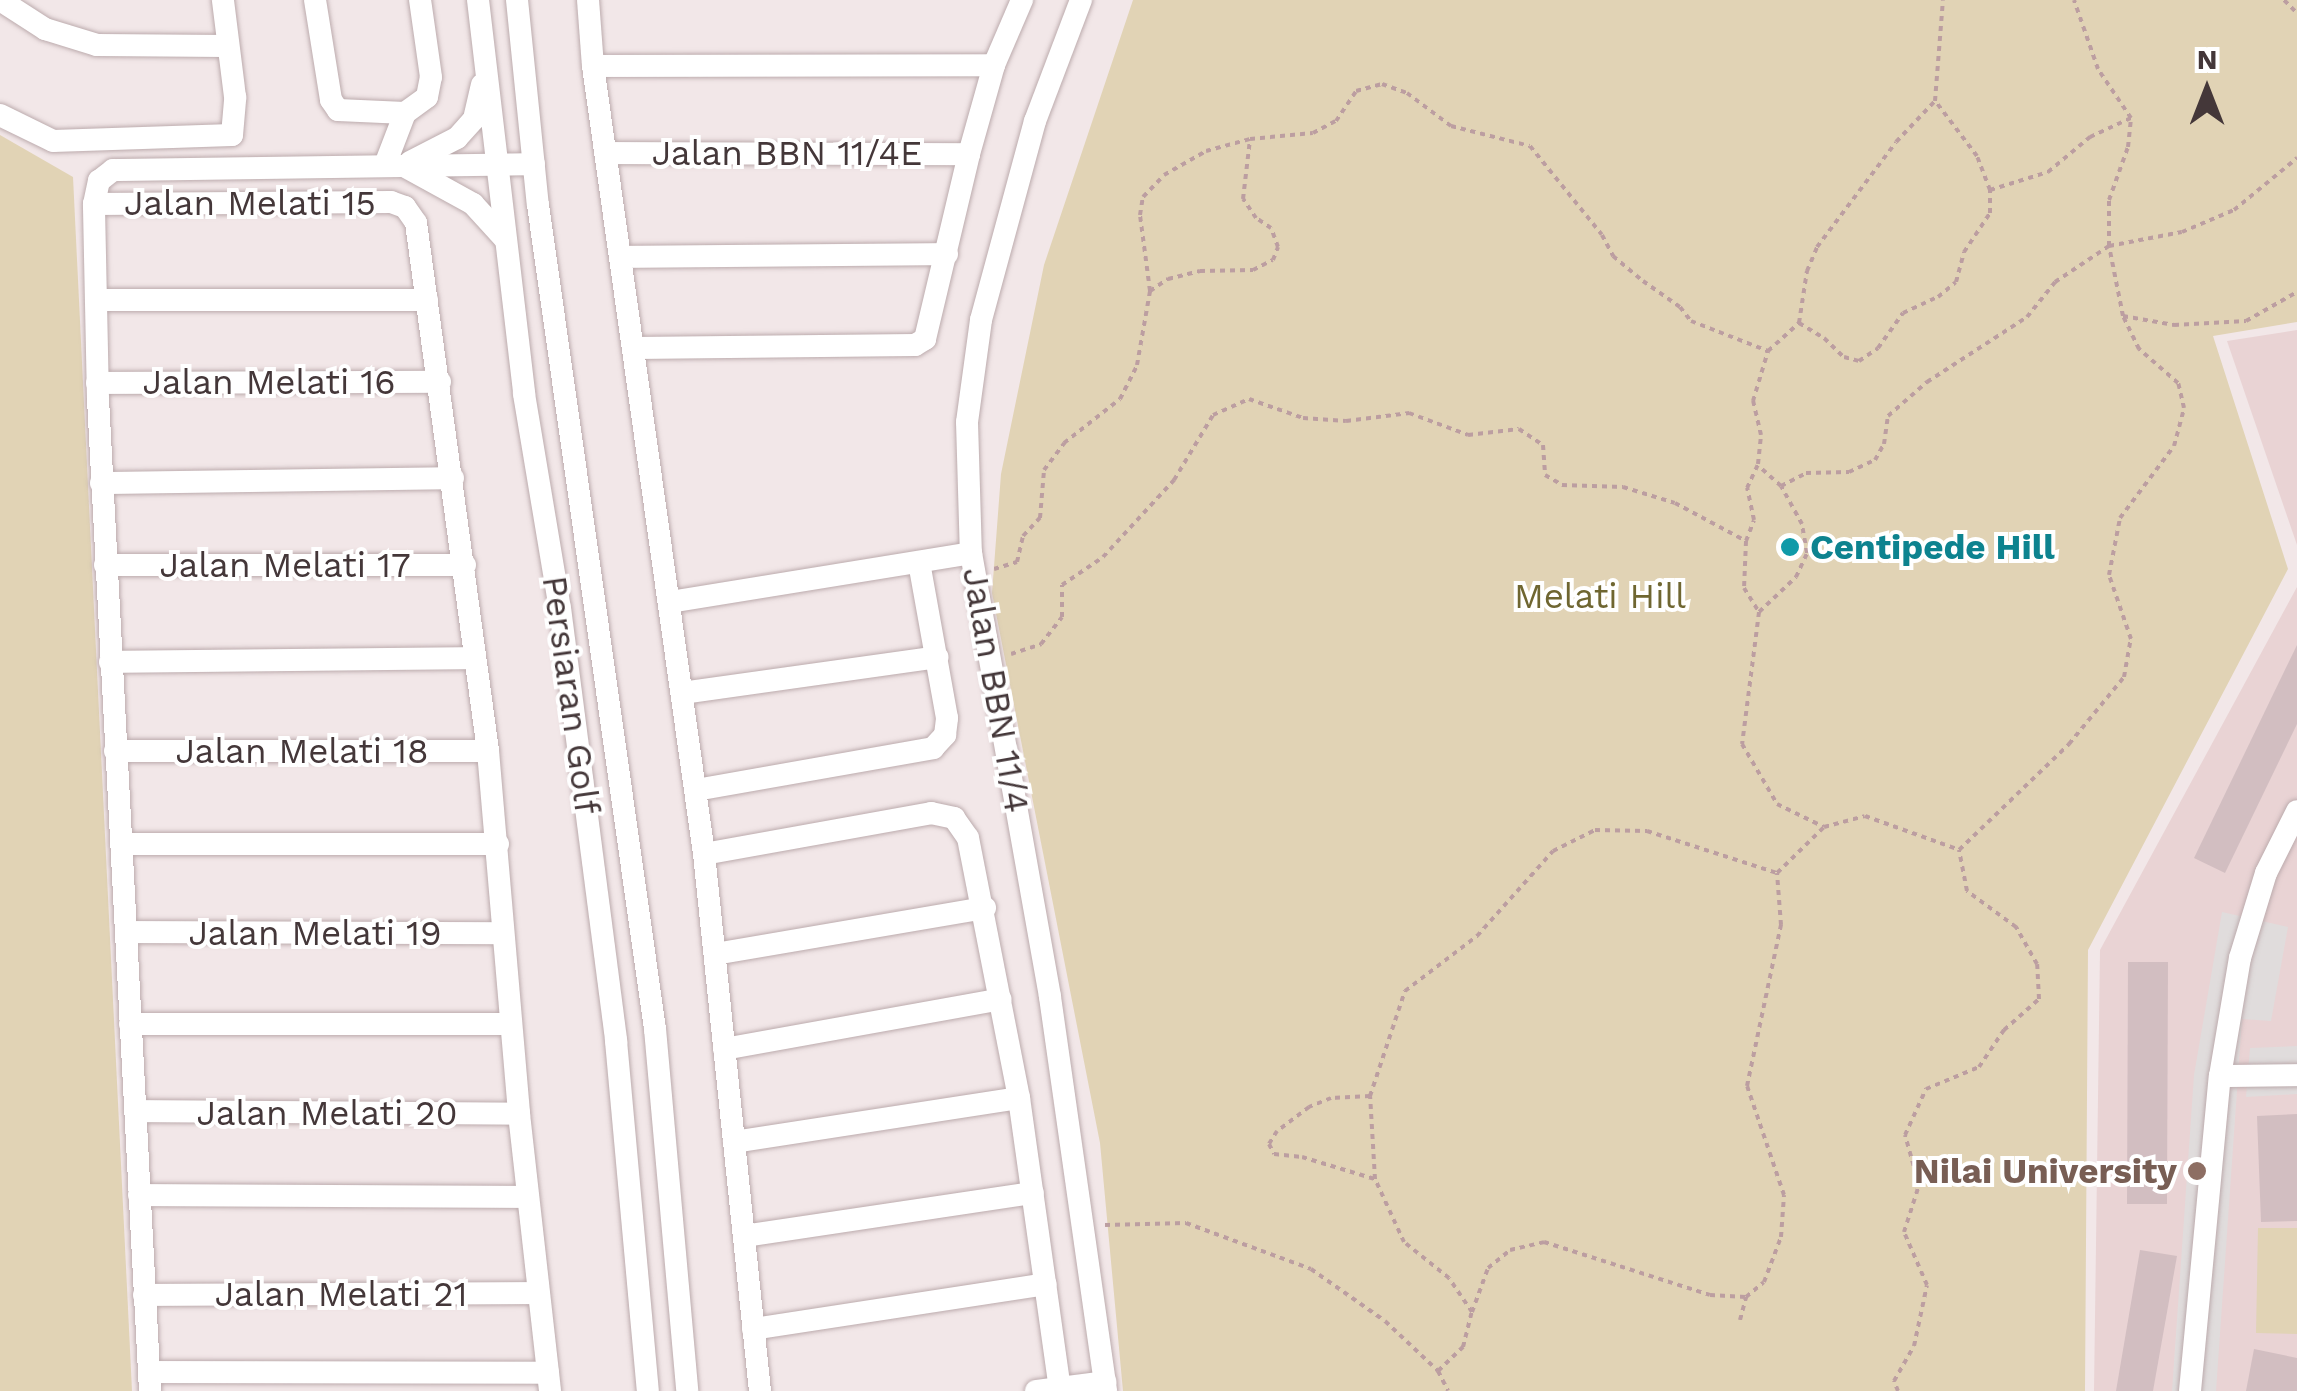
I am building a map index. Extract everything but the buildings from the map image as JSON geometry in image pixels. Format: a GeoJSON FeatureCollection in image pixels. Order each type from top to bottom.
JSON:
{"type":"FeatureCollection","features":[{"type":"Feature","properties":{"kind":"street"},"geometry":{"type":"LineString","coordinates":[[0,0],[45,28],[97,45],[226,46]]}},
{"type":"Feature","properties":{"kind":"street"},"geometry":{"type":"LineString","coordinates":[[0,115],[53,142],[232,136],[234,96],[223,0]]}},
{"type":"Feature","properties":{"kind":"street"},"geometry":{"type":"LineString","coordinates":[[315,0],[331,100],[338,110],[404,113],[428,96],[432,77],[420,0]]}},
{"type":"Feature","properties":{"kind":"street","name":"Persiaran Golf"},"geometry":{"type":"LineString","coordinates":[[478,0],[524,394],[586,801],[616,1042],[648,1391]]}},
{"type":"Feature","properties":{"kind":"street","name":"Persiaran Golf"},"geometry":{"type":"LineString","coordinates":[[518,0],[534,164],[655,1029],[687,1391]]}},
{"type":"Feature","properties":{"kind":"street"},"geometry":{"type":"LineString","coordinates":[[588,0],[593,66],[704,854],[760,1391]]}},
{"type":"Feature","properties":{"kind":"street"},"geometry":{"type":"LineString","coordinates":[[635,348],[915,345],[926,339],[968,154],[994,65],[1022,0]]}},
{"type":"Feature","properties":{"kind":"street","name":"Jalan BBN 11/4"},"geometry":{"type":"LineString","coordinates":[[1080,0],[1035,121],[981,320],[967,422],[973,564],[1086,1225],[1105,1387]]}},
{"type":"Feature","properties":{"kind":"street"},"geometry":{"type":"LineString","coordinates":[[593,66],[994,65]]}},
{"type":"Feature","properties":{"kind":"street"},"geometry":{"type":"LineString","coordinates":[[394,165],[457,138],[474,119],[485,71]]}},
{"type":"Feature","properties":{"kind":"street"},"geometry":{"type":"LineString","coordinates":[[394,165],[404,113]]}},
{"type":"Feature","properties":{"kind":"street","name":"Jalan BBN 11/4E"},"geometry":{"type":"LineString","coordinates":[[606,153],[968,154]]}},
{"type":"Feature","properties":{"kind":"street"},"geometry":{"type":"LineString","coordinates":[[96,300],[427,300],[488,751],[510,1024],[549,1382],[149,1382],[105,565],[97,383],[94,204],[99,182],[113,170],[534,164]]}},
{"type":"Feature","properties":{"kind":"street"},"geometry":{"type":"LineString","coordinates":[[394,165],[472,204],[506,241]]}},
{"type":"Feature","properties":{"kind":"street"},"geometry":{"type":"LineString","coordinates":[[257,203],[258,168]]}},
{"type":"Feature","properties":{"kind":"street","name":"Jalan Melati 15"},"geometry":{"type":"LineString","coordinates":[[94,204],[391,202],[405,207],[416,223],[427,300]]}},
{"type":"Feature","properties":{"kind":"street"},"geometry":{"type":"LineString","coordinates":[[622,257],[947,254]]}},
{"type":"Feature","properties":{"kind":"street","name":"Jalan Melati 16"},"geometry":{"type":"LineString","coordinates":[[97,383],[440,382]]}},
{"type":"Feature","properties":{"kind":"street"},"geometry":{"type":"LineString","coordinates":[[102,484],[453,478]]}},
{"type":"Feature","properties":{"kind":"street"},"geometry":{"type":"LineString","coordinates":[[696,790],[934,748],[945,735],[947,718],[919,562]]}},
{"type":"Feature","properties":{"kind":"street"},"geometry":{"type":"LineString","coordinates":[[670,602],[919,562],[973,564]]}},
{"type":"Feature","properties":{"kind":"street","name":"Jalan Melati 17"},"geometry":{"type":"LineString","coordinates":[[105,565],[465,565]]}},
{"type":"Feature","properties":{"kind":"street"},"geometry":{"type":"LineString","coordinates":[[682,693],[937,657]]}},
{"type":"Feature","properties":{"kind":"street"},"geometry":{"type":"LineString","coordinates":[[110,662],[473,658]]}},
{"type":"Feature","properties":{"kind":"street","name":"Jalan Melati 18"},"geometry":{"type":"LineString","coordinates":[[116,751],[488,751]]}},
{"type":"Feature","properties":{"kind":"street"},"geometry":{"type":"LineString","coordinates":[[2190,1391],[2220,1076],[2240,958],[2266,873],[2297,811]]}},
{"type":"Feature","properties":{"kind":"street"},"geometry":{"type":"LineString","coordinates":[[704,854],[931,813],[954,818],[968,838],[1019,1098],[1060,1389]]}},
{"type":"Feature","properties":{"kind":"street"},"geometry":{"type":"LineString","coordinates":[[121,844],[498,844]]}},
{"type":"Feature","properties":{"kind":"street"},"geometry":{"type":"LineString","coordinates":[[714,954],[984,908]]}},
{"type":"Feature","properties":{"kind":"street","name":"Jalan Melati 19"},"geometry":{"type":"LineString","coordinates":[[126,932],[504,933]]}},
{"type":"Feature","properties":{"kind":"street"},"geometry":{"type":"LineString","coordinates":[[724,1049],[1001,1000]]}},
{"type":"Feature","properties":{"kind":"street"},"geometry":{"type":"LineString","coordinates":[[130,1024],[510,1024]]}},
{"type":"Feature","properties":{"kind":"street"},"geometry":{"type":"LineString","coordinates":[[2220,1076],[2297,1075]]}},
{"type":"Feature","properties":{"kind":"street"},"geometry":{"type":"LineString","coordinates":[[734,1142],[1019,1098]]}},
{"type":"Feature","properties":{"kind":"street","name":"Jalan Melati 20"},"geometry":{"type":"LineString","coordinates":[[136,1112],[519,1114]]}},
{"type":"Feature","properties":{"kind":"street"},"geometry":{"type":"LineString","coordinates":[[744,1236],[1033,1192]]}},
{"type":"Feature","properties":{"kind":"street"},"geometry":{"type":"LineString","coordinates":[[139,1194],[528,1197]]}},
{"type":"Feature","properties":{"kind":"street"},"geometry":{"type":"LineString","coordinates":[[753,1329],[1046,1284]]}},
{"type":"Feature","properties":{"kind":"street","name":"Jalan Melati 21"},"geometry":{"type":"LineString","coordinates":[[144,1295],[538,1293]]}},
{"type":"Feature","properties":{"kind":"street"},"geometry":{"type":"LineString","coordinates":[[1036,1391],[1105,1387]]}},
{"type":"Feature","properties":{"kind":"path"},"geometry":{"type":"LineString","coordinates":[[1759,612],[1744,588],[1746,541],[1754,520],[1747,488],[1758,464],[1761,434],[1753,401],[1768,351],[1799,323],[1807,271],[1817,247],[1896,142],[1935,101],[1942,0]]}},
{"type":"Feature","properties":{"kind":"path"},"geometry":{"type":"LineString","coordinates":[[1959,850],[2069,744],[2124,676],[2132,639],[2109,574],[2120,518],[2174,446],[2184,408],[2178,383],[2139,349],[2123,316],[2109,246],[2109,200],[2128,148],[2131,118],[2098,70],[2074,0]]}},
{"type":"Feature","properties":{"kind":"path"},"geometry":{"type":"LineString","coordinates":[[2284,0],[2297,13]]}},
{"type":"Feature","properties":{"kind":"path"},"geometry":{"type":"LineString","coordinates":[[973,564],[1017,562],[1023,536],[1040,518],[1044,470],[1064,442],[1120,398],[1136,365],[1150,291],[1140,215],[1143,197],[1164,175],[1206,151],[1250,139],[1313,133],[1336,121],[1356,91],[1382,84],[1407,93],[1451,126],[1530,146],[1602,235],[1613,256],[1643,282],[1680,306],[1691,321],[1768,351]]}},
{"type":"Feature","properties":{"kind":"path"},"geometry":{"type":"LineString","coordinates":[[1799,323],[1824,338],[1844,357],[1859,361],[1878,348],[1903,313],[1938,297],[1956,282],[1964,252],[1990,213],[1990,190],[1977,156],[1935,101]]}},
{"type":"Feature","properties":{"kind":"path"},"geometry":{"type":"LineString","coordinates":[[1990,190],[2048,172],[2090,137],[2131,118]]}},
{"type":"Feature","properties":{"kind":"path"},"geometry":{"type":"LineString","coordinates":[[1150,291],[1168,279],[1200,271],[1253,270],[1273,260],[1278,247],[1271,228],[1256,218],[1243,199],[1250,139]]}},
{"type":"Feature","properties":{"kind":"path"},"geometry":{"type":"LineString","coordinates":[[1781,486],[1806,473],[1849,472],[1876,460],[1884,444],[1888,416],[1926,382],[2026,318],[2055,282],[2109,246],[2182,232],[2234,210],[2297,158]]}},
{"type":"Feature","properties":{"kind":"path"},"geometry":{"type":"LineString","coordinates":[[2123,316],[2174,325],[2246,321],[2297,292]]}},
{"type":"Feature","properties":{"kind":"path"},"geometry":{"type":"LineString","coordinates":[[992,660],[1041,644],[1062,617],[1062,586],[1103,558],[1174,480],[1213,416],[1249,399],[1303,418],[1346,421],[1409,414],[1468,434],[1519,429],[1542,446],[1545,475],[1562,485],[1623,487],[1675,503],[1746,541]]}},
{"type":"Feature","properties":{"kind":"path"},"geometry":{"type":"LineString","coordinates":[[1758,464],[1781,486],[1802,524],[1808,553],[1796,576],[1759,612],[1742,744],[1776,804],[1824,827]]}},
{"type":"Feature","properties":{"kind":"path"},"geometry":{"type":"LineString","coordinates":[[1776,873],[1824,827],[1864,816],[1959,850]]}},
{"type":"Feature","properties":{"kind":"path"},"geometry":{"type":"LineString","coordinates":[[1472,1312],[1449,1278],[1404,1242],[1375,1180],[1370,1096],[1406,991],[1478,936],[1553,850],[1595,830],[1647,831],[1776,873]]}},
{"type":"Feature","properties":{"kind":"path"},"geometry":{"type":"LineString","coordinates":[[1898,1391],[1894,1382],[1914,1346],[1927,1286],[1904,1232],[1919,1185],[1905,1135],[1926,1089],[1979,1067],[2004,1030],[2039,999],[2037,964],[2016,927],[1968,891],[1959,850]]}},
{"type":"Feature","properties":{"kind":"path"},"geometry":{"type":"LineString","coordinates":[[1740,1320],[1746,1296],[1764,1282],[1781,1237],[1784,1194],[1747,1086],[1781,925],[1776,873]]}},
{"type":"Feature","properties":{"kind":"path"},"geometry":{"type":"LineString","coordinates":[[1370,1096],[1332,1098],[1309,1108],[1277,1130],[1269,1144],[1274,1154],[1302,1157],[1375,1180]]}},
{"type":"Feature","properties":{"kind":"path"},"geometry":{"type":"LineString","coordinates":[[1086,1225],[1186,1223],[1311,1269],[1385,1321],[1438,1371],[1448,1391]]}},
{"type":"Feature","properties":{"kind":"path"},"geometry":{"type":"LineString","coordinates":[[1438,1371],[1463,1348],[1488,1268],[1510,1250],[1544,1242],[1710,1295],[1746,1296]]}},
{"type":"Feature","properties":{"kind":"shaded area"},"geometry":{"type":"Polygon","coordinates":[[[2297,330],[2297,545],[2227,341],[2297,330]]]}},
{"type":"Feature","properties":{"kind":"shaded area","name":"Nilai University"},"geometry":{"type":"Polygon","coordinates":[[[2297,587],[2297,1391],[2094,1391],[2100,950],[2297,587]]]}},
{"type":"Feature","properties":{"kind":"shaded area"},"geometry":{"type":"Polygon","coordinates":[[[2222,912],[2288,927],[2271,1021],[2242,1019],[2216,1391],[2172,1391],[2194,1075],[2222,912]]]}},
{"type":"Feature","properties":{"kind":"shaded area"},"geometry":{"type":"Polygon","coordinates":[[[2297,1046],[2297,1094],[2246,1097],[2250,1048],[2297,1046]]]}},
{"type":"Feature","properties":{"kind":"green space","name":"Melati Hill"},"geometry":{"type":"Polygon","coordinates":[[[1133,0],[2297,0],[2297,322],[2213,336],[2288,569],[2088,950],[2085,1391],[1123,1391],[1100,1143],[992,593],[1001,474],[1044,265],[1133,0]]]}},
{"type":"Feature","properties":{"kind":"green space"},"geometry":{"type":"Polygon","coordinates":[[[0,135],[73,177],[132,1391],[0,1391],[0,135]]]}},
{"type":"Feature","properties":{"kind":"green space"},"geometry":{"type":"Polygon","coordinates":[[[2258,1228],[2297,1228],[2297,1334],[2256,1333],[2258,1228]]]}},
{"type":"Feature","properties":{"kind":"place","name":"Centipede Hill"},"geometry":{"type":"Point","coordinates":[1790,547]}},
{"type":"Feature","properties":{"kind":"place","name":"Nilai University"},"geometry":{"type":"Point","coordinates":[2197,1171]}}]}
